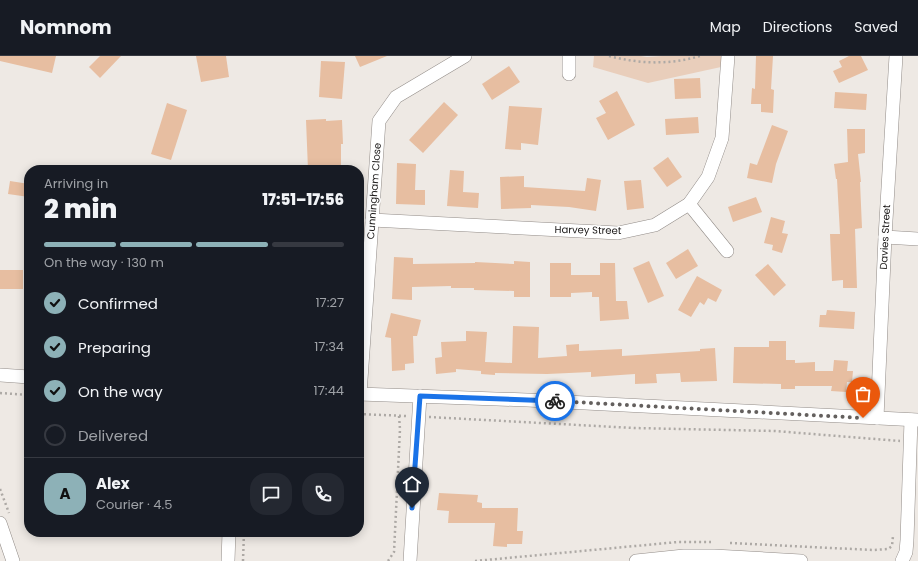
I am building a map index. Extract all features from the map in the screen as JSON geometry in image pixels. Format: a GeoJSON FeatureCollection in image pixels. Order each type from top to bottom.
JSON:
{"type":"FeatureCollection","features":[{"type":"Feature","properties":{"kind":"street","name":"Cunningham Close"},"geometry":{"type":"LineString","coordinates":[[364,336],[379,121],[396,97],[465,56]]}},
{"type":"Feature","properties":{"kind":"street"},"geometry":{"type":"LineString","coordinates":[[569,56],[569,74]]}},
{"type":"Feature","properties":{"kind":"street","name":"Harvey Street"},"geometry":{"type":"LineString","coordinates":[[372,220],[618,233],[655,225],[689,204],[708,177],[722,138],[728,56]]}},
{"type":"Feature","properties":{"kind":"street","name":"Davies Street"},"geometry":{"type":"LineString","coordinates":[[877,418],[885,237],[896,56]]}},
{"type":"Feature","properties":{"kind":"street"},"geometry":{"type":"LineString","coordinates":[[689,204],[727,251]]}},
{"type":"Feature","properties":{"kind":"street"},"geometry":{"type":"LineString","coordinates":[[885,237],[918,239]]}},
{"type":"Feature","properties":{"kind":"street"},"geometry":{"type":"LineString","coordinates":[[0,375],[24,377]]}},
{"type":"Feature","properties":{"kind":"street"},"geometry":{"type":"LineString","coordinates":[[364,394],[527,400],[914,420],[910,441],[906,552],[902,561]]}},
{"type":"Feature","properties":{"kind":"street"},"geometry":{"type":"LineString","coordinates":[[410,561],[420,396]]}},
{"type":"Feature","properties":{"kind":"street"},"geometry":{"type":"LineString","coordinates":[[0,523],[13,561]]}},
{"type":"Feature","properties":{"kind":"street"},"geometry":{"type":"LineString","coordinates":[[228,561],[229,537]]}},
{"type":"Feature","properties":{"kind":"street"},"geometry":{"type":"LineString","coordinates":[[636,561],[684,556],[714,556],[801,561]]}},
{"type":"Feature","properties":{"kind":"path"},"geometry":{"type":"LineString","coordinates":[[610,56],[649,63],[687,60],[700,56]]}},
{"type":"Feature","properties":{"kind":"path"},"geometry":{"type":"LineString","coordinates":[[0,392],[24,394]]}},
{"type":"Feature","properties":{"kind":"path"},"geometry":{"type":"LineString","coordinates":[[364,414],[634,428],[775,431],[910,441]]}},
{"type":"Feature","properties":{"kind":"path"},"geometry":{"type":"LineString","coordinates":[[388,561],[394,552],[400,429],[399,416]]}},
{"type":"Feature","properties":{"kind":"path"},"geometry":{"type":"LineString","coordinates":[[243,561],[244,537]]}},
{"type":"Feature","properties":{"kind":"path"},"geometry":{"type":"LineString","coordinates":[[475,561],[598,549]]}},
{"type":"Feature","properties":{"kind":"shaded area"},"geometry":{"type":"Polygon","coordinates":[[[594,56],[722,56],[721,67],[648,83],[593,67],[594,56]]]}},
{"type":"Feature","properties":{"kind":"building"},"geometry":{"type":"Polygon","coordinates":[[[0,56],[56,56],[52,73],[0,61],[0,56]]]}},
{"type":"Feature","properties":{"kind":"building"},"geometry":{"type":"Polygon","coordinates":[[[100,56],[121,56],[100,78],[89,67],[100,56]]]}},
{"type":"Feature","properties":{"kind":"building"},"geometry":{"type":"Polygon","coordinates":[[[196,56],[226,56],[229,77],[201,82],[196,56]]]}},
{"type":"Feature","properties":{"kind":"building"},"geometry":{"type":"Polygon","coordinates":[[[355,56],[387,56],[360,67],[355,56]]]}},
{"type":"Feature","properties":{"kind":"building"},"geometry":{"type":"Polygon","coordinates":[[[756,56],[773,56],[771,89],[774,90],[773,113],[761,112],[761,104],[751,104],[752,88],[755,89],[756,56]]]}},
{"type":"Feature","properties":{"kind":"building"},"geometry":{"type":"Polygon","coordinates":[[[849,56],[861,56],[868,70],[839,83],[833,71],[842,67],[839,61],[849,56]]]}},
{"type":"Feature","properties":{"kind":"building"},"geometry":{"type":"Polygon","coordinates":[[[321,61],[345,62],[342,99],[319,97],[321,61]]]}},
{"type":"Feature","properties":{"kind":"building"},"geometry":{"type":"Polygon","coordinates":[[[509,66],[520,82],[492,100],[482,84],[509,66]]]}},
{"type":"Feature","properties":{"kind":"building"},"geometry":{"type":"Polygon","coordinates":[[[700,78],[701,98],[675,99],[674,79],[700,78]]]}},
{"type":"Feature","properties":{"kind":"building"},"geometry":{"type":"Polygon","coordinates":[[[617,91],[635,125],[608,140],[596,118],[606,113],[599,101],[617,91]]]}},
{"type":"Feature","properties":{"kind":"building"},"geometry":{"type":"Polygon","coordinates":[[[835,92],[867,94],[866,110],[834,108],[835,92]]]}},
{"type":"Feature","properties":{"kind":"building"},"geometry":{"type":"Polygon","coordinates":[[[444,102],[458,115],[423,153],[409,140],[444,102]]]}},
{"type":"Feature","properties":{"kind":"building"},"geometry":{"type":"Polygon","coordinates":[[[167,103],[187,110],[171,160],[151,154],[167,103]]]}},
{"type":"Feature","properties":{"kind":"building"},"geometry":{"type":"Polygon","coordinates":[[[509,106],[542,108],[538,145],[521,143],[521,150],[505,149],[509,106]]]}},
{"type":"Feature","properties":{"kind":"building"},"geometry":{"type":"Polygon","coordinates":[[[698,117],[699,133],[666,135],[665,119],[698,117]]]}},
{"type":"Feature","properties":{"kind":"building"},"geometry":{"type":"Polygon","coordinates":[[[306,120],[342,120],[343,144],[341,144],[341,165],[308,165],[306,120]]]}},
{"type":"Feature","properties":{"kind":"building"},"geometry":{"type":"Polygon","coordinates":[[[772,125],[788,131],[776,164],[772,183],[747,178],[750,163],[757,165],[772,125]]]}},
{"type":"Feature","properties":{"kind":"building"},"geometry":{"type":"Polygon","coordinates":[[[847,129],[865,129],[865,153],[858,154],[861,182],[862,228],[855,229],[857,288],[843,288],[843,280],[832,281],[830,234],[840,234],[837,179],[834,164],[848,162],[847,129]]]}},
{"type":"Feature","properties":{"kind":"building"},"geometry":{"type":"Polygon","coordinates":[[[668,157],[682,177],[667,187],[653,168],[668,157]]]}},
{"type":"Feature","properties":{"kind":"building"},"geometry":{"type":"Polygon","coordinates":[[[397,163],[416,164],[415,190],[425,190],[425,205],[396,204],[397,163]]]}},
{"type":"Feature","properties":{"kind":"building"},"geometry":{"type":"Polygon","coordinates":[[[450,170],[464,171],[463,192],[479,193],[478,208],[447,206],[450,170]]]}},
{"type":"Feature","properties":{"kind":"building"},"geometry":{"type":"Polygon","coordinates":[[[524,176],[524,187],[585,191],[587,178],[601,180],[596,211],[569,207],[531,205],[531,208],[501,209],[500,177],[524,176]]]}},
{"type":"Feature","properties":{"kind":"building"},"geometry":{"type":"Polygon","coordinates":[[[641,180],[644,208],[627,210],[624,181],[641,180]]]}},
{"type":"Feature","properties":{"kind":"building"},"geometry":{"type":"Polygon","coordinates":[[[10,181],[24,183],[24,196],[8,194],[10,181]]]}},
{"type":"Feature","properties":{"kind":"building"},"geometry":{"type":"Polygon","coordinates":[[[756,197],[762,212],[733,222],[728,207],[756,197]]]}},
{"type":"Feature","properties":{"kind":"building"},"geometry":{"type":"Polygon","coordinates":[[[771,217],[785,221],[782,233],[788,234],[782,253],[772,250],[773,245],[764,243],[771,217]]]}},
{"type":"Feature","properties":{"kind":"building"},"geometry":{"type":"Polygon","coordinates":[[[688,249],[698,266],[676,279],[666,263],[688,249]]]}},
{"type":"Feature","properties":{"kind":"building"},"geometry":{"type":"Polygon","coordinates":[[[394,257],[413,258],[413,264],[475,262],[514,264],[514,261],[530,262],[530,297],[514,297],[514,291],[474,290],[474,288],[451,288],[451,286],[412,287],[412,300],[392,299],[394,257]]]}},
{"type":"Feature","properties":{"kind":"building"},"geometry":{"type":"Polygon","coordinates":[[[649,261],[664,296],[648,303],[633,268],[649,261]]]}},
{"type":"Feature","properties":{"kind":"building"},"geometry":{"type":"Polygon","coordinates":[[[550,263],[571,263],[571,275],[600,275],[600,263],[615,263],[616,301],[627,301],[629,319],[600,321],[599,297],[592,297],[592,292],[571,293],[571,297],[550,297],[550,263]]]}},
{"type":"Feature","properties":{"kind":"building"},"geometry":{"type":"Polygon","coordinates":[[[768,264],[786,285],[774,296],[755,275],[768,264]]]}},
{"type":"Feature","properties":{"kind":"building"},"geometry":{"type":"Polygon","coordinates":[[[0,270],[23,270],[23,289],[0,289],[0,270]]]}},
{"type":"Feature","properties":{"kind":"building"},"geometry":{"type":"Polygon","coordinates":[[[697,276],[722,290],[716,302],[708,298],[704,305],[700,302],[691,317],[678,310],[697,276]]]}},
{"type":"Feature","properties":{"kind":"building"},"geometry":{"type":"Polygon","coordinates":[[[827,310],[855,312],[854,329],[819,327],[820,315],[826,315],[827,310]]]}},
{"type":"Feature","properties":{"kind":"building"},"geometry":{"type":"Polygon","coordinates":[[[391,313],[421,320],[417,336],[413,336],[414,363],[405,364],[405,370],[392,371],[391,338],[385,337],[391,313]]]}},
{"type":"Feature","properties":{"kind":"building"},"geometry":{"type":"Polygon","coordinates":[[[513,326],[539,327],[538,358],[567,356],[566,345],[579,344],[579,351],[622,349],[622,356],[700,351],[700,349],[715,348],[717,381],[681,382],[680,373],[656,374],[657,383],[635,384],[635,374],[591,377],[591,372],[547,374],[495,373],[495,375],[481,374],[481,371],[456,369],[456,372],[436,374],[435,358],[442,357],[441,342],[466,341],[466,331],[487,332],[485,362],[512,363],[513,326]]]}},
{"type":"Feature","properties":{"kind":"building"},"geometry":{"type":"Polygon","coordinates":[[[769,341],[786,341],[786,360],[795,360],[795,363],[815,362],[815,371],[833,371],[834,360],[848,361],[847,371],[853,371],[852,382],[847,382],[846,392],[831,391],[832,386],[795,386],[795,389],[781,389],[781,384],[733,383],[734,347],[769,347],[769,341]]]}},
{"type":"Feature","properties":{"kind":"building"},"geometry":{"type":"Polygon","coordinates":[[[439,493],[478,495],[477,502],[482,503],[482,508],[518,508],[517,531],[523,531],[522,544],[507,544],[507,547],[493,546],[495,523],[448,523],[449,511],[437,510],[439,493]]]}},
{"type":"Feature","properties":{"kind":"way so far"},"geometry":{"type":"LineString","coordinates":[[555,401],[863,418]]}},
{"type":"Feature","properties":{"kind":"route"},"geometry":{"type":"LineString","coordinates":[[412,508],[420,396],[555,401]]}}]}
